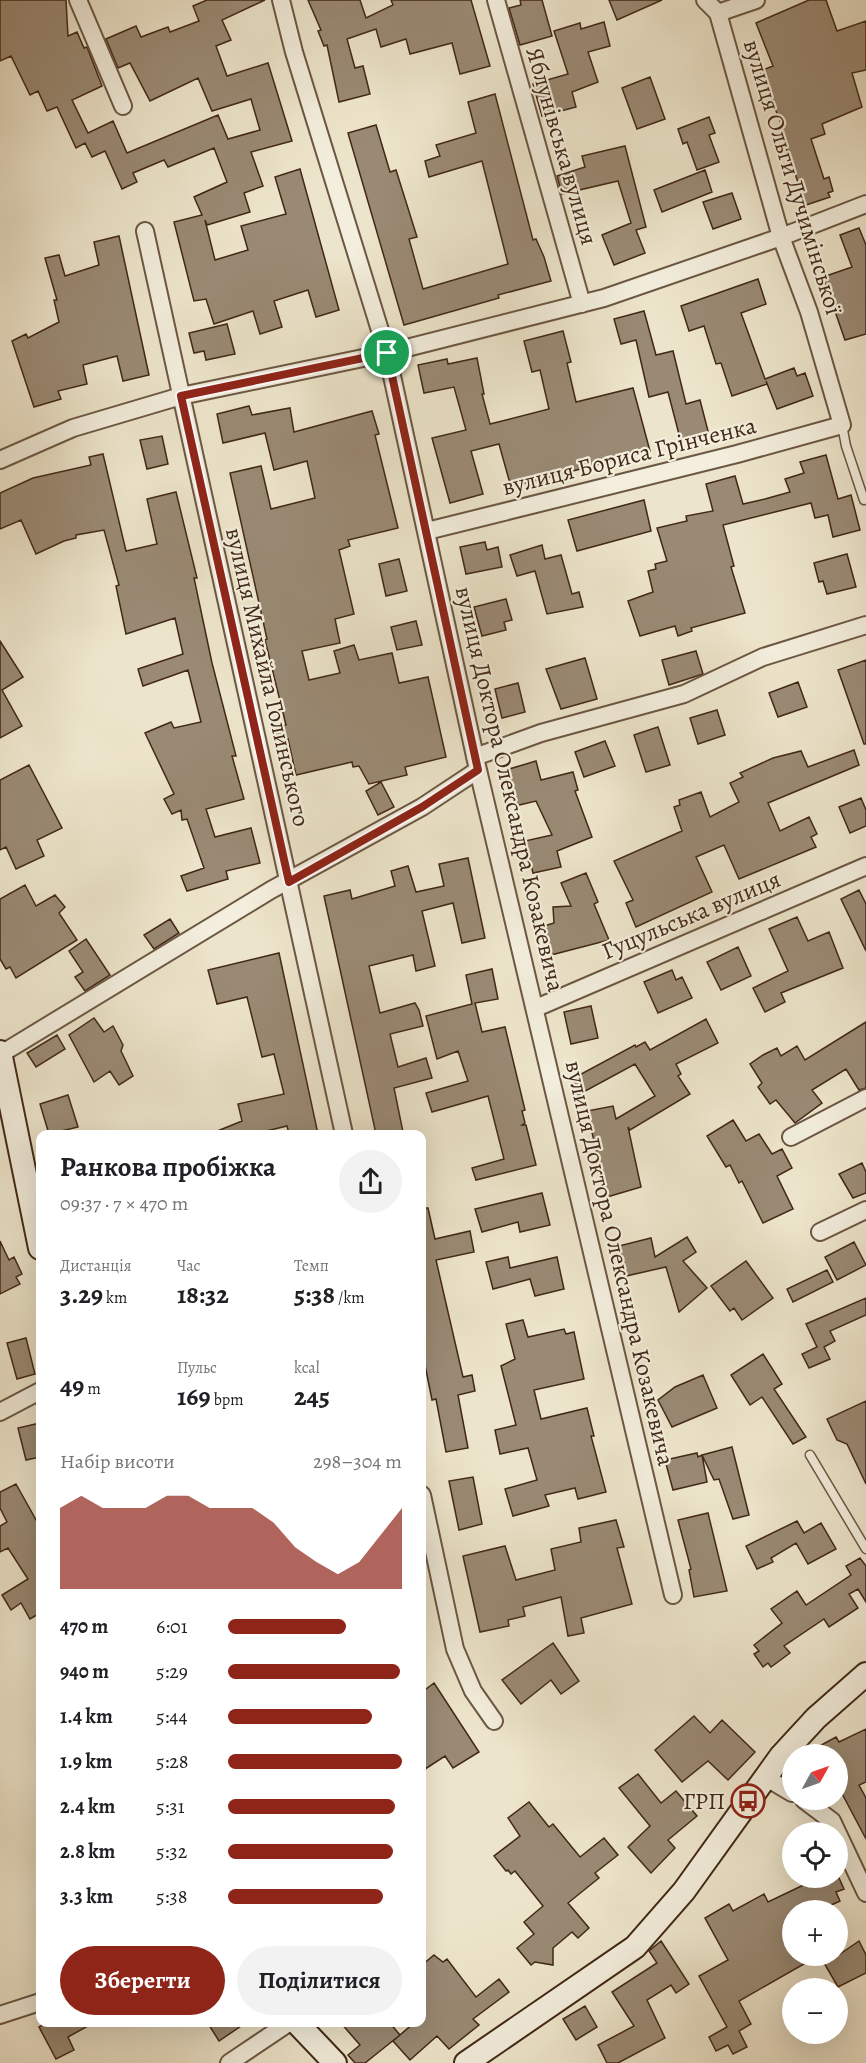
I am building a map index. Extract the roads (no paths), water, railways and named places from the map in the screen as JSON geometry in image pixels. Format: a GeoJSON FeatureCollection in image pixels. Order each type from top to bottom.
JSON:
{"type":"FeatureCollection","features":[{"type":"Feature","properties":{"kind":"street"},"geometry":{"type":"LineString","coordinates":[[78,0],[123,106]]}},
{"type":"Feature","properties":{"kind":"street","name":"вулиця Доктора Олександра Козакевича"},"geometry":{"type":"LineString","coordinates":[[281,0],[294,52],[387,353],[476,763],[536,1008],[673,1595]]}},
{"type":"Feature","properties":{"kind":"street","name":"Яблунівська вулиця"},"geometry":{"type":"LineString","coordinates":[[496,0],[582,304]]}},
{"type":"Feature","properties":{"kind":"street"},"geometry":{"type":"LineString","coordinates":[[705,0],[718,13],[756,0]]}},
{"type":"Feature","properties":{"kind":"street","name":"вулиця Ольги Дучимінської"},"geometry":{"type":"LineString","coordinates":[[718,13],[781,237],[809,312],[842,425]]}},
{"type":"Feature","properties":{"kind":"street"},"geometry":{"type":"LineString","coordinates":[[0,460],[73,428],[181,396],[387,353],[582,304],[781,237],[866,204]]}},
{"type":"Feature","properties":{"kind":"street","name":"вулиця Михайла Голинського"},"geometry":{"type":"LineString","coordinates":[[146,231],[343,1130]]}},
{"type":"Feature","properties":{"kind":"street","name":"вулиця Бориса Грінченка"},"geometry":{"type":"LineString","coordinates":[[427,531],[737,454],[842,425]]}},
{"type":"Feature","properties":{"kind":"street"},"geometry":{"type":"LineString","coordinates":[[36,1228],[0,1053],[289,882],[422,807],[476,763],[541,733],[684,694],[763,657],[866,626]]}},
{"type":"Feature","properties":{"kind":"street","name":"Гуцульська вулиця"},"geometry":{"type":"LineString","coordinates":[[536,1008],[866,866]]}},
{"type":"Feature","properties":{"kind":"street"},"geometry":{"type":"LineString","coordinates":[[791,1137],[866,1098]]}},
{"type":"Feature","properties":{"kind":"street"},"geometry":{"type":"LineString","coordinates":[[820,1232],[866,1210]]}},
{"type":"Feature","properties":{"kind":"street"},"geometry":{"type":"LineString","coordinates":[[0,1412],[36,1393]]}},
{"type":"Feature","properties":{"kind":"street"},"geometry":{"type":"LineString","coordinates":[[426,1514],[455,1649],[473,1691],[494,1721]]}},
{"type":"Feature","properties":{"kind":"street"},"geometry":{"type":"LineString","coordinates":[[465,2063],[635,1947],[684,1891],[765,1777],[816,1718],[866,1674]]}},
{"type":"Feature","properties":{"kind":"street"},"geometry":{"type":"LineString","coordinates":[[765,1777],[782,1787]]}},
{"type":"Feature","properties":{"kind":"street"},"geometry":{"type":"LineString","coordinates":[[817,1810],[832,1821],[866,1893]]}},
{"type":"Feature","properties":{"kind":"street"},"geometry":{"type":"LineString","coordinates":[[0,2015],[36,2003]]}},
{"type":"Feature","properties":{"kind":"street"},"geometry":{"type":"LineString","coordinates":[[229,2063],[283,2027]]}},
{"type":"Feature","properties":{"kind":"street"},"geometry":{"type":"LineString","coordinates":[[301,2027],[335,2063]]}},
{"type":"Feature","properties":{"kind":"lane"},"geometry":{"type":"LineString","coordinates":[[842,425],[846,446],[864,500]]}},
{"type":"Feature","properties":{"kind":"lane"},"geometry":{"type":"LineString","coordinates":[[810,1455],[866,1549]]}},
{"type":"Feature","properties":{"kind":"place","name":"ГРП"},"geometry":{"type":"Point","coordinates":[748,1801]}}]}
